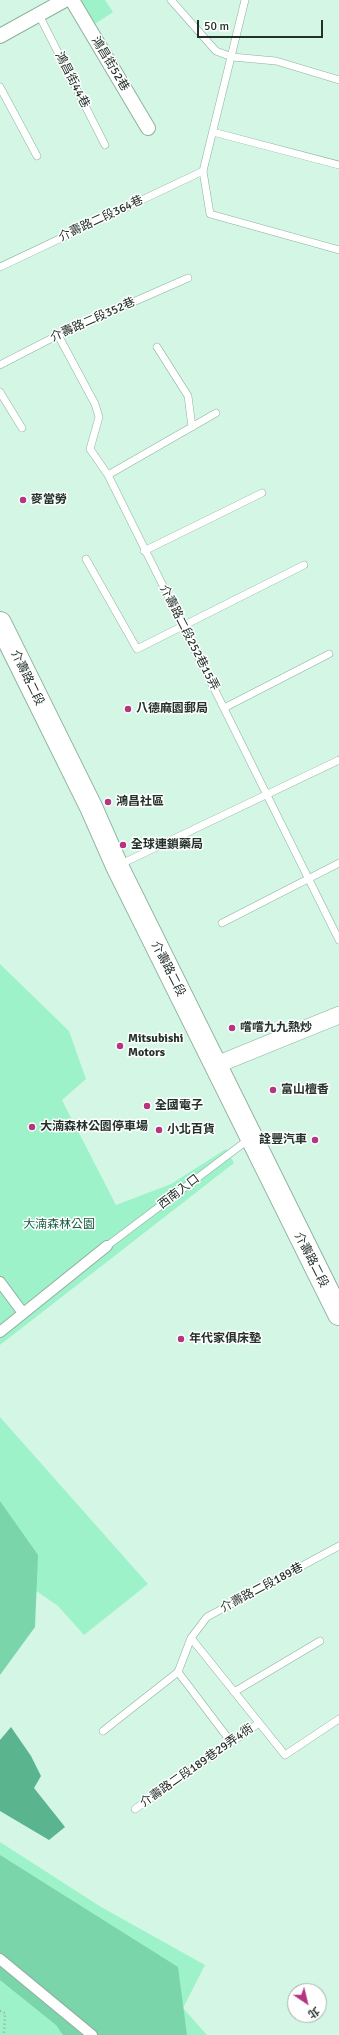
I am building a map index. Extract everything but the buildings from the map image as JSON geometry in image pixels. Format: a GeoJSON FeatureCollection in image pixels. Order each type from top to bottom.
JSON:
{"type":"FeatureCollection","features":[{"type":"Feature","properties":{"kind":"main road","name":"介壽路二段"},"geometry":{"type":"LineString","coordinates":[[0,623],[87,800],[117,866],[339,1314]]}},
{"type":"Feature","properties":{"kind":"street"},"geometry":{"type":"LineString","coordinates":[[0,36],[65,0]]}},
{"type":"Feature","properties":{"kind":"street","name":"鴻昌街52巷"},"geometry":{"type":"LineString","coordinates":[[72,0],[148,128]]}},
{"type":"Feature","properties":{"kind":"street"},"geometry":{"type":"LineString","coordinates":[[216,1064],[339,1015]]}},
{"type":"Feature","properties":{"kind":"street"},"geometry":{"type":"LineString","coordinates":[[0,1332],[107,1246]]}},
{"type":"Feature","properties":{"kind":"street"},"geometry":{"type":"LineString","coordinates":[[0,1282],[23,1313]]}},
{"type":"Feature","properties":{"kind":"street"},"geometry":{"type":"LineString","coordinates":[[0,1958],[92,2035]]}},
{"type":"Feature","properties":{"kind":"lane"},"geometry":{"type":"LineString","coordinates":[[171,0],[216,51],[232,57],[276,61],[339,80]]}},
{"type":"Feature","properties":{"kind":"lane"},"geometry":{"type":"LineString","coordinates":[[245,0],[203,171],[210,214],[339,250]]}},
{"type":"Feature","properties":{"kind":"lane","name":"鴻昌街44巷"},"geometry":{"type":"LineString","coordinates":[[39,15],[105,145]]}},
{"type":"Feature","properties":{"kind":"lane"},"geometry":{"type":"LineString","coordinates":[[0,87],[37,156]]}},
{"type":"Feature","properties":{"kind":"lane"},"geometry":{"type":"LineString","coordinates":[[213,132],[339,165]]}},
{"type":"Feature","properties":{"kind":"lane","name":"介壽路二段364巷"},"geometry":{"type":"LineString","coordinates":[[0,267],[203,171]]}},
{"type":"Feature","properties":{"kind":"lane","name":"介壽路二段352巷"},"geometry":{"type":"LineString","coordinates":[[0,365],[58,335],[188,278]]}},
{"type":"Feature","properties":{"kind":"lane","name":"介壽路二段252巷15弄"},"geometry":{"type":"LineString","coordinates":[[58,335],[95,404],[99,417],[90,449],[108,475],[144,551],[268,794],[339,940]]}},
{"type":"Feature","properties":{"kind":"lane"},"geometry":{"type":"LineString","coordinates":[[157,346],[188,396],[192,427]]}},
{"type":"Feature","properties":{"kind":"lane"},"geometry":{"type":"LineString","coordinates":[[0,392],[22,428]]}},
{"type":"Feature","properties":{"kind":"lane"},"geometry":{"type":"LineString","coordinates":[[108,475],[216,413]]}},
{"type":"Feature","properties":{"kind":"lane"},"geometry":{"type":"LineString","coordinates":[[144,551],[262,494]]}},
{"type":"Feature","properties":{"kind":"lane"},"geometry":{"type":"LineString","coordinates":[[86,559],[137,648],[304,565]]}},
{"type":"Feature","properties":{"kind":"lane"},"geometry":{"type":"LineString","coordinates":[[224,708],[329,654]]}},
{"type":"Feature","properties":{"kind":"lane"},"geometry":{"type":"LineString","coordinates":[[117,866],[339,760]]}},
{"type":"Feature","properties":{"kind":"lane"},"geometry":{"type":"LineString","coordinates":[[222,923],[339,863]]}},
{"type":"Feature","properties":{"kind":"lane","name":"西南入口"},"geometry":{"type":"LineString","coordinates":[[107,1246],[252,1138]]}},
{"type":"Feature","properties":{"kind":"lane","name":"介壽路二段189巷"},"geometry":{"type":"LineString","coordinates":[[178,1672],[191,1638],[207,1617],[339,1546]]}},
{"type":"Feature","properties":{"kind":"lane"},"geometry":{"type":"LineString","coordinates":[[191,1638],[285,1756],[339,1719]]}},
{"type":"Feature","properties":{"kind":"lane"},"geometry":{"type":"LineString","coordinates":[[234,1692],[320,1642]]}},
{"type":"Feature","properties":{"kind":"lane"},"geometry":{"type":"LineString","coordinates":[[103,1732],[178,1672],[231,1742]]}},
{"type":"Feature","properties":{"kind":"lane","name":"介壽路二段189巷29弄4衖"},"geometry":{"type":"LineString","coordinates":[[135,1809],[259,1723]]}},
{"type":"Feature","properties":{"kind":"path"},"geometry":{"type":"LineString","coordinates":[[0,2011],[5,2013],[4,2035]]}},
{"type":"Feature","properties":{"kind":"green space"},"geometry":{"type":"Polygon","coordinates":[[[74,0],[105,0],[113,12],[92,26],[74,0]]]}},
{"type":"Feature","properties":{"kind":"green space","name":"大湳森林公園"},"geometry":{"type":"Polygon","coordinates":[[[0,964],[69,1031],[86,1079],[62,1100],[116,1205],[171,1184],[226,1149],[234,1163],[0,1345],[0,964]]]}},
{"type":"Feature","properties":{"kind":"green space"},"geometry":{"type":"Polygon","coordinates":[[[0,1417],[148,1584],[84,1635],[58,1606],[32,1588],[0,1628],[0,1417]]]}},
{"type":"Feature","properties":{"kind":"green space"},"geometry":{"type":"Polygon","coordinates":[[[0,1842],[101,1907],[205,1965],[183,2008],[207,2035],[0,2035],[0,1842]]]}},
{"type":"Feature","properties":{"kind":"shaded area"},"geometry":{"type":"Polygon","coordinates":[[[0,1501],[38,1555],[35,1627],[0,1675],[0,1501]]]}},
{"type":"Feature","properties":{"kind":"shaded area"},"geometry":{"type":"Polygon","coordinates":[[[11,1727],[31,1756],[41,1776],[34,1788],[65,1827],[49,1840],[0,1811],[0,1740],[11,1727]]]}},
{"type":"Feature","properties":{"kind":"shaded area"},"geometry":{"type":"Polygon","coordinates":[[[0,1855],[178,1967],[187,2035],[63,2035],[56,2025],[0,1980],[0,1855]]]}},
{"type":"Feature","properties":{"kind":"place","name":"麥當勞"},"geometry":{"type":"Point","coordinates":[23,500]}},
{"type":"Feature","properties":{"kind":"place","name":"八德麻園郵局"},"geometry":{"type":"Point","coordinates":[128,709]}},
{"type":"Feature","properties":{"kind":"place","name":"鴻昌社區"},"geometry":{"type":"Point","coordinates":[108,802]}},
{"type":"Feature","properties":{"kind":"place","name":"全球連鎖藥局"},"geometry":{"type":"Point","coordinates":[123,845]}},
{"type":"Feature","properties":{"kind":"place","name":"嚐嚐九九熱炒"},"geometry":{"type":"Point","coordinates":[232,1028]}},
{"type":"Feature","properties":{"kind":"place","name":"Mitsubishi Motors"},"geometry":{"type":"Point","coordinates":[120,1046]}},
{"type":"Feature","properties":{"kind":"place","name":"富山檀香"},"geometry":{"type":"Point","coordinates":[273,1090]}},
{"type":"Feature","properties":{"kind":"place","name":"全國電子"},"geometry":{"type":"Point","coordinates":[147,1106]}},
{"type":"Feature","properties":{"kind":"place","name":"大湳森林公園停車場"},"geometry":{"type":"Point","coordinates":[32,1127]}},
{"type":"Feature","properties":{"kind":"place","name":"小北百貨"},"geometry":{"type":"Point","coordinates":[159,1130]}},
{"type":"Feature","properties":{"kind":"place","name":"詮豐汽車"},"geometry":{"type":"Point","coordinates":[315,1140]}},
{"type":"Feature","properties":{"kind":"place","name":"年代家俱床墊"},"geometry":{"type":"Point","coordinates":[181,1339]}}]}
